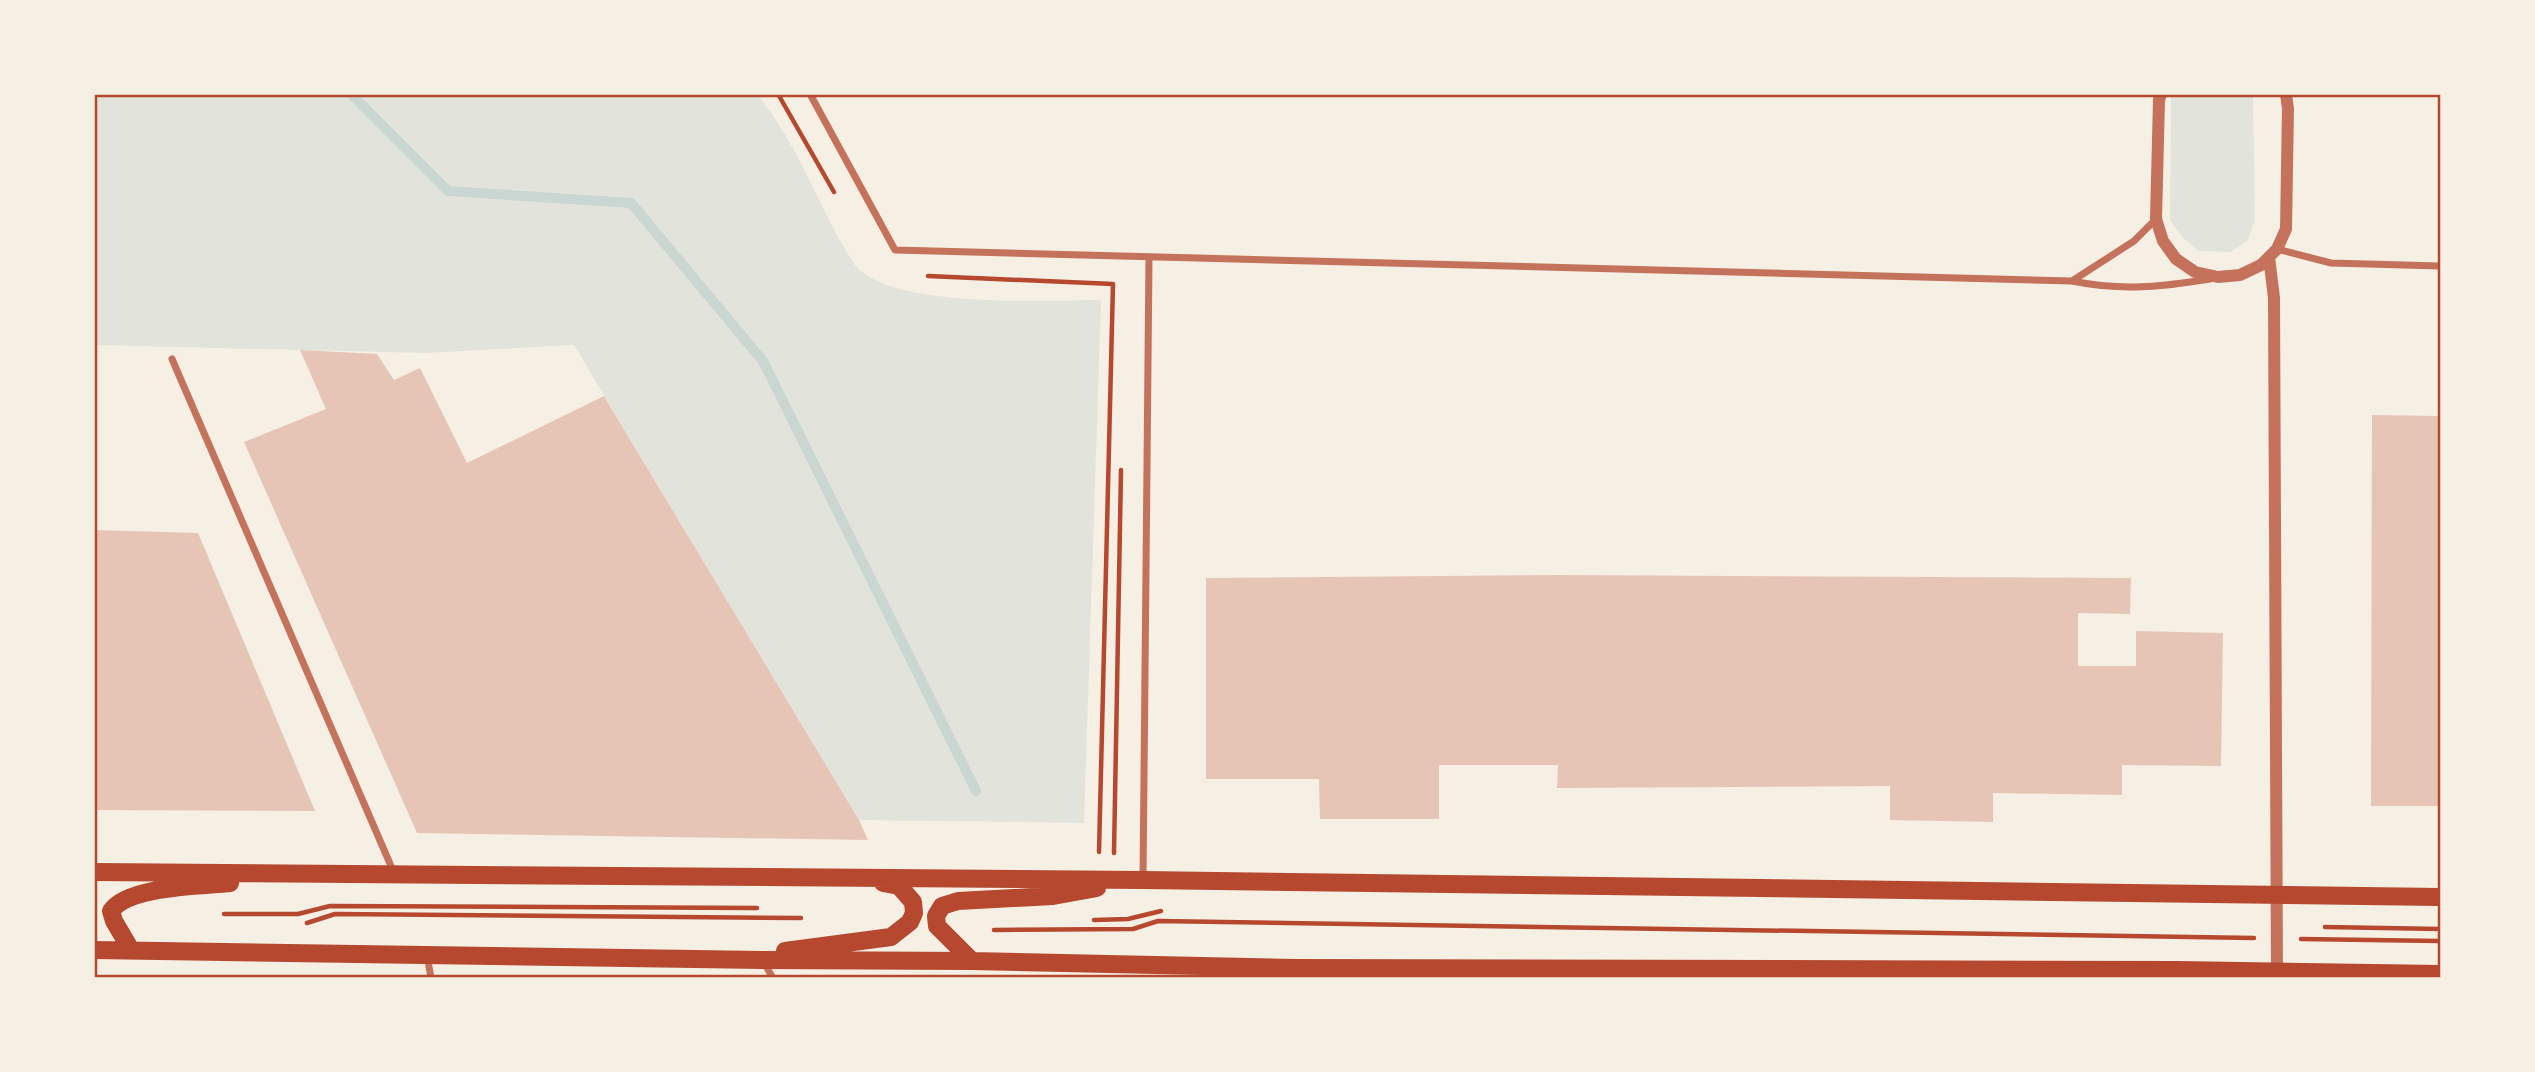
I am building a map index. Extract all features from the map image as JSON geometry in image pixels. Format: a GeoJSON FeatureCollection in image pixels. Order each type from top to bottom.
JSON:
{"type":"FeatureCollection","features":[{"type":"Feature","properties":{"kind":"main road"},"geometry":{"type":"LineString","coordinates":[[94,872],[1143,880],[2441,897]]}},
{"type":"Feature","properties":{"kind":"main road"},"geometry":{"type":"LineString","coordinates":[[131,950],[111,911],[127,897],[306,875]]}},
{"type":"Feature","properties":{"kind":"main road"},"geometry":{"type":"LineString","coordinates":[[762,960],[782,952],[891,937],[910,922],[914,913],[913,902],[899,886],[862,878]]}},
{"type":"Feature","properties":{"kind":"main road"},"geometry":{"type":"LineString","coordinates":[[972,961],[937,926],[936,916],[942,906],[958,901],[1053,896],[1143,880]]}},
{"type":"Feature","properties":{"kind":"main road"},"geometry":{"type":"LineString","coordinates":[[94,950],[972,961],[1297,973],[2441,974]]}},
{"type":"Feature","properties":{"kind":"street"},"geometry":{"type":"LineString","coordinates":[[810,94],[895,250],[2072,281],[2127,289],[2240,275],[2261,265],[2273,253],[2286,229],[2286,94]]}},
{"type":"Feature","properties":{"kind":"street"},"geometry":{"type":"LineString","coordinates":[[2158,96],[2156,219],[2163,241],[2176,259],[2195,272],[2218,277]]}},
{"type":"Feature","properties":{"kind":"street"},"geometry":{"type":"LineString","coordinates":[[2072,281],[2134,241],[2156,219]]}},
{"type":"Feature","properties":{"kind":"street"},"geometry":{"type":"LineString","coordinates":[[2273,253],[2331,263],[2441,265]]}},
{"type":"Feature","properties":{"kind":"street"},"geometry":{"type":"LineString","coordinates":[[2273,253],[2277,975]]}},
{"type":"Feature","properties":{"kind":"street"},"geometry":{"type":"LineString","coordinates":[[1143,880],[1149,258]]}},
{"type":"Feature","properties":{"kind":"street"},"geometry":{"type":"LineString","coordinates":[[172,359],[394,874]]}},
{"type":"Feature","properties":{"kind":"street"},"geometry":{"type":"LineString","coordinates":[[427,954],[431,978]]}},
{"type":"Feature","properties":{"kind":"street"},"geometry":{"type":"LineString","coordinates":[[762,960],[773,978]]}},
{"type":"Feature","properties":{"kind":"path"},"geometry":{"type":"LineString","coordinates":[[778,94],[836,196]]}},
{"type":"Feature","properties":{"kind":"path"},"geometry":{"type":"LineString","coordinates":[[924,275],[1113,284],[1106,881]]}},
{"type":"Feature","properties":{"kind":"path"},"geometry":{"type":"LineString","coordinates":[[1106,881],[1121,465]]}},
{"type":"Feature","properties":{"kind":"path"},"geometry":{"type":"LineString","coordinates":[[217,914],[298,914],[330,906],[763,908]]}},
{"type":"Feature","properties":{"kind":"path"},"geometry":{"type":"LineString","coordinates":[[1087,920],[1128,919],[1155,911],[1169,912]]}},
{"type":"Feature","properties":{"kind":"path"},"geometry":{"type":"LineString","coordinates":[[301,924],[335,914],[808,918]]}},
{"type":"Feature","properties":{"kind":"path"},"geometry":{"type":"LineString","coordinates":[[993,930],[1133,929],[1158,921],[2277,932],[2441,929]]}},
{"type":"Feature","properties":{"kind":"path"},"geometry":{"type":"LineString","coordinates":[[2277,932],[2441,941]]}},
{"type":"Feature","properties":{"kind":"shaded area"},"geometry":{"type":"Polygon","coordinates":[[[2251,94],[2253,97],[2255,221],[2247,241],[2230,252],[2199,251],[2182,237],[2170,220],[2171,95],[2251,94]]]}},
{"type":"Feature","properties":{"kind":"shaded area"},"geometry":{"type":"Polygon","coordinates":[[[95,95],[757,95],[785,134],[853,262],[870,277],[897,288],[968,299],[1101,300],[1084,823],[859,820],[574,345],[425,353],[95,345],[95,95]]]}},
{"type":"Feature","properties":{"kind":"building"},"geometry":{"type":"Polygon","coordinates":[[[300,350],[377,354],[394,380],[420,368],[467,463],[604,396],[859,820],[868,840],[417,833],[244,442],[326,409],[300,350]]]}},
{"type":"Feature","properties":{"kind":"building"},"geometry":{"type":"Polygon","coordinates":[[[2372,415],[2440,416],[2440,806],[2371,806],[2372,415]]]}},
{"type":"Feature","properties":{"kind":"building"},"geometry":{"type":"Polygon","coordinates":[[[94,530],[198,533],[315,811],[94,810],[94,530]]]}},
{"type":"Feature","properties":{"kind":"building"},"geometry":{"type":"Polygon","coordinates":[[[1558,575],[2131,578],[2130,614],[2078,613],[2078,666],[2136,666],[2136,631],[2223,633],[2221,766],[2122,765],[2122,795],[1993,793],[1993,822],[1890,820],[1890,786],[1557,788],[1558,765],[1439,765],[1439,819],[1320,819],[1319,779],[1206,779],[1206,578],[1558,575]]]}},
{"type":"Feature","properties":{"kind":"waterway"},"geometry":{"type":"LineString","coordinates":[[351,94],[448,191],[631,203],[763,361],[976,791]]}}]}
